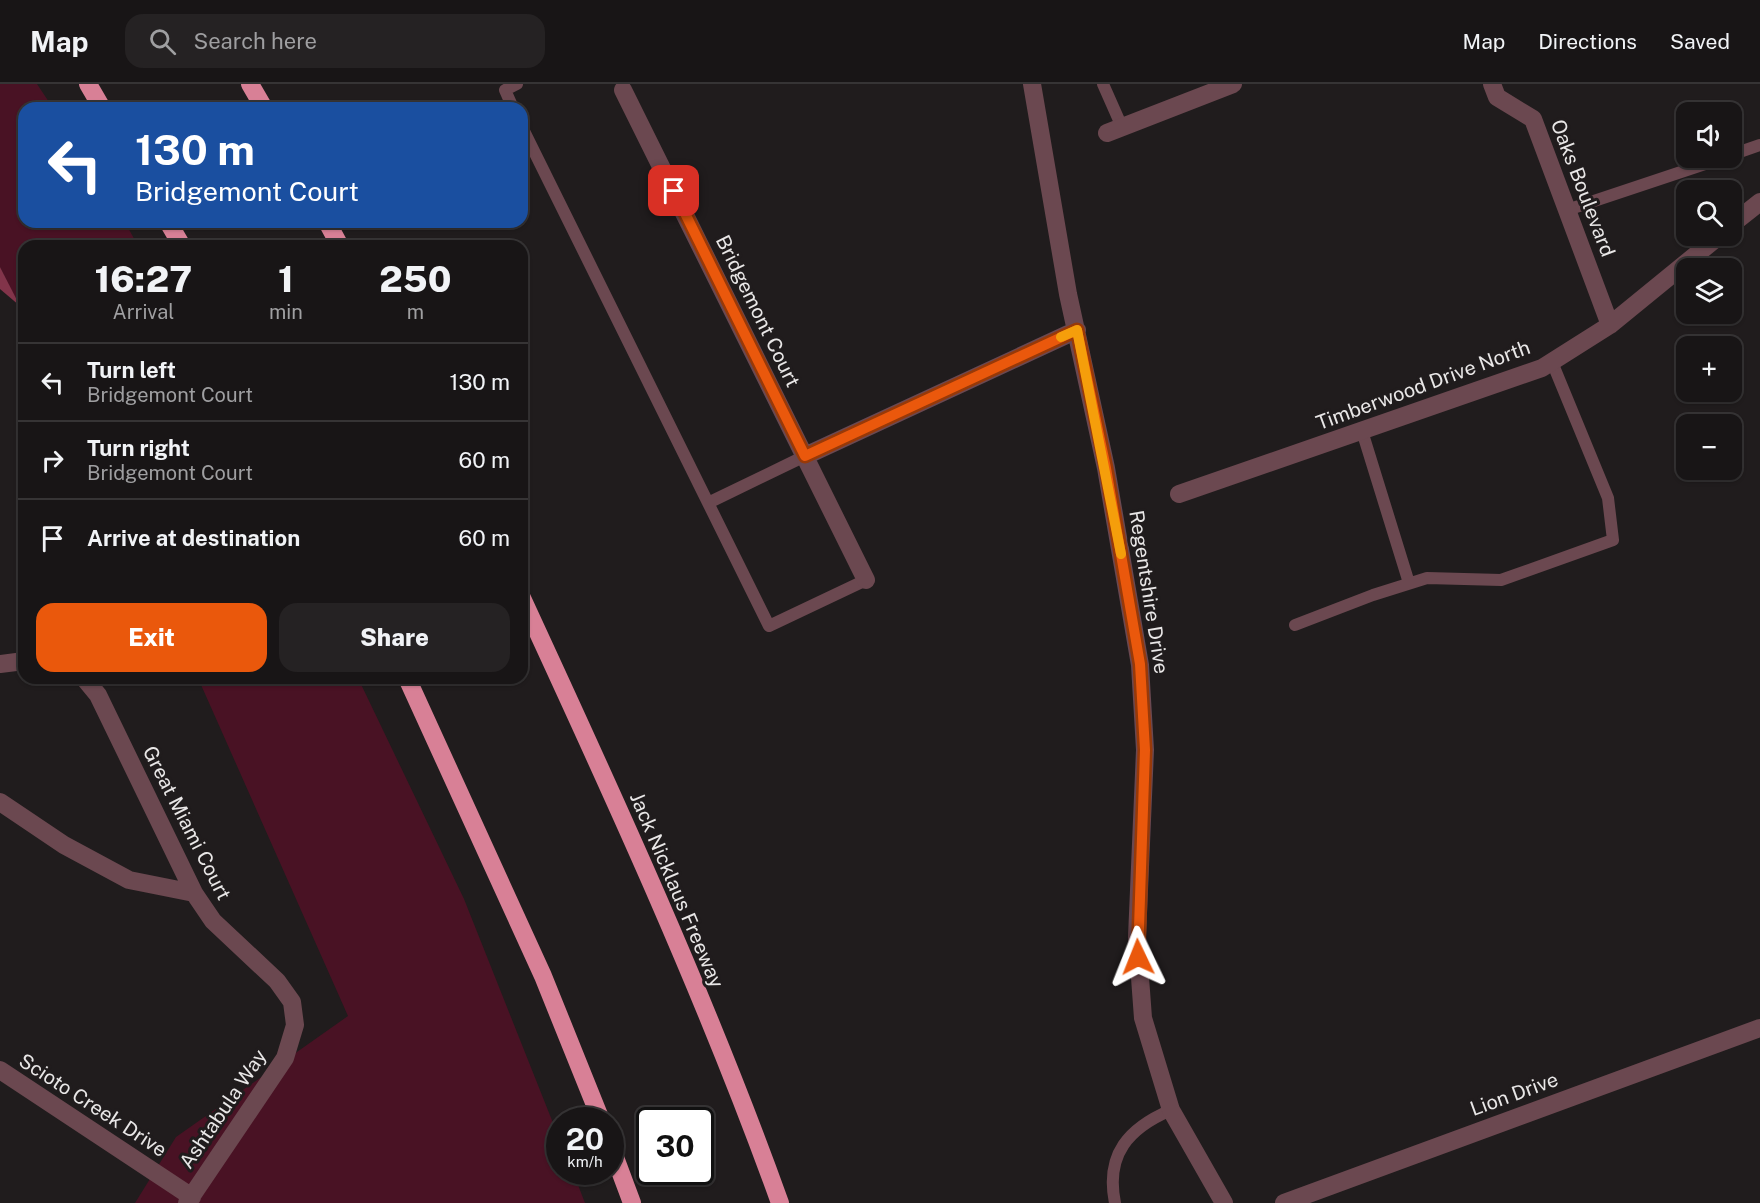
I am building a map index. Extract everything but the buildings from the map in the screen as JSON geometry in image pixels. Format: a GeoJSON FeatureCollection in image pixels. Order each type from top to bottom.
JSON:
{"type":"FeatureCollection","features":[{"type":"Feature","properties":{"kind":"highway"},"geometry":{"type":"LineString","coordinates":[[88,84],[98,102]]}},
{"type":"Feature","properties":{"kind":"highway"},"geometry":{"type":"LineString","coordinates":[[250,84],[260,102]]}},
{"type":"Feature","properties":{"kind":"highway","name":"Jack Nicklaus Freeway"},"geometry":{"type":"LineString","coordinates":[[528,611],[620,810],[747,1112],[780,1203]]}},
{"type":"Feature","properties":{"kind":"highway"},"geometry":{"type":"LineString","coordinates":[[410,684],[543,976],[596,1107]]}},
{"type":"Feature","properties":{"kind":"highway"},"geometry":{"type":"LineString","coordinates":[[624,1182],[632,1203]]}},
{"type":"Feature","properties":{"kind":"street","name":"Regentshire Drive"},"geometry":{"type":"LineString","coordinates":[[1032,84],[1068,294],[1106,468],[1140,664],[1145,750],[1138,948],[1143,1018],[1171,1110],[1224,1203]]}},
{"type":"Feature","properties":{"kind":"street"},"geometry":{"type":"LineString","coordinates":[[1114,130],[1233,84]]}},
{"type":"Feature","properties":{"kind":"street","name":"Oaks Boulevard"},"geometry":{"type":"LineString","coordinates":[[1492,84],[1497,97],[1533,119],[1610,325]]}},
{"type":"Feature","properties":{"kind":"street","name":"Bridgemont Court"},"geometry":{"type":"LineString","coordinates":[[622,87],[866,580]]}},
{"type":"Feature","properties":{"kind":"street"},"geometry":{"type":"LineString","coordinates":[[1742,216],[1760,202]]}},
{"type":"Feature","properties":{"kind":"street","name":"Timberwood Drive North"},"geometry":{"type":"LineString","coordinates":[[1179,494],[1542,368],[1610,325],[1707,246]]}},
{"type":"Feature","properties":{"kind":"street"},"geometry":{"type":"LineString","coordinates":[[805,456],[1077,330]]}},
{"type":"Feature","properties":{"kind":"street"},"geometry":{"type":"LineString","coordinates":[[0,664],[18,662]]}},
{"type":"Feature","properties":{"kind":"street","name":"Great Miami Court"},"geometry":{"type":"LineString","coordinates":[[89,684],[98,695],[194,893],[213,921],[277,981],[292,1002]]}},
{"type":"Feature","properties":{"kind":"street"},"geometry":{"type":"LineString","coordinates":[[0,802],[64,845],[129,880],[194,893]]}},
{"type":"Feature","properties":{"kind":"street","name":"Ashtabula Way"},"geometry":{"type":"LineString","coordinates":[[189,1200],[285,1058],[295,1025],[292,1002]]}},
{"type":"Feature","properties":{"kind":"street","name":"Lion Drive"},"geometry":{"type":"LineString","coordinates":[[1284,1203],[1760,1028]]}},
{"type":"Feature","properties":{"kind":"street","name":"Scioto Creek Drive"},"geometry":{"type":"LineString","coordinates":[[0,1070],[189,1200]]}},
{"type":"Feature","properties":{"kind":"lane"},"geometry":{"type":"LineString","coordinates":[[510,102],[505,90],[517,84]]}},
{"type":"Feature","properties":{"kind":"lane"},"geometry":{"type":"LineString","coordinates":[[1103,84],[1114,130]]}},
{"type":"Feature","properties":{"kind":"lane"},"geometry":{"type":"LineString","coordinates":[[528,139],[769,626],[866,580]]}},
{"type":"Feature","properties":{"kind":"lane"},"geometry":{"type":"LineString","coordinates":[[1742,151],[1760,145]]}},
{"type":"Feature","properties":{"kind":"lane"},"geometry":{"type":"LineString","coordinates":[[1567,210],[1693,168]]}},
{"type":"Feature","properties":{"kind":"lane"},"geometry":{"type":"LineString","coordinates":[[1295,625],[1427,578],[1501,580],[1613,540],[1608,498],[1552,362]]}},
{"type":"Feature","properties":{"kind":"lane"},"geometry":{"type":"LineString","coordinates":[[1362,431],[1409,583]]}},
{"type":"Feature","properties":{"kind":"lane"},"geometry":{"type":"LineString","coordinates":[[708,503],[805,456]]}},
{"type":"Feature","properties":{"kind":"lane"},"geometry":{"type":"LineString","coordinates":[[1115,1203],[1112,1173],[1126,1140],[1136,1128],[1171,1110]]}},
{"type":"Feature","properties":{"kind":"shaded area"},"geometry":{"type":"Polygon","coordinates":[[[0,84],[37,84],[49,102],[18,102],[18,228],[128,228],[135,240],[18,240],[18,303],[0,267],[0,84]]]}},
{"type":"Feature","properties":{"kind":"shaded area"},"geometry":{"type":"Polygon","coordinates":[[[0,267],[18,304],[0,289],[0,267]]]}},
{"type":"Feature","properties":{"kind":"shaded area"},"geometry":{"type":"Polygon","coordinates":[[[201,684],[361,684],[464,899],[547,1107],[546,1185],[578,1185],[585,1203],[135,1203],[176,1137],[348,1016],[201,684]]]}},
{"type":"Feature","properties":{"kind":"slow traffic"},"geometry":{"type":"LineString","coordinates":[[1061,337],[1077,330],[1106,468],[1121,554]]}},
{"type":"Feature","properties":{"kind":"route"},"geometry":{"type":"LineString","coordinates":[[674,191],[805,456],[969,378],[1077,330],[1106,468],[1140,664],[1145,750],[1138,957]]}}]}
